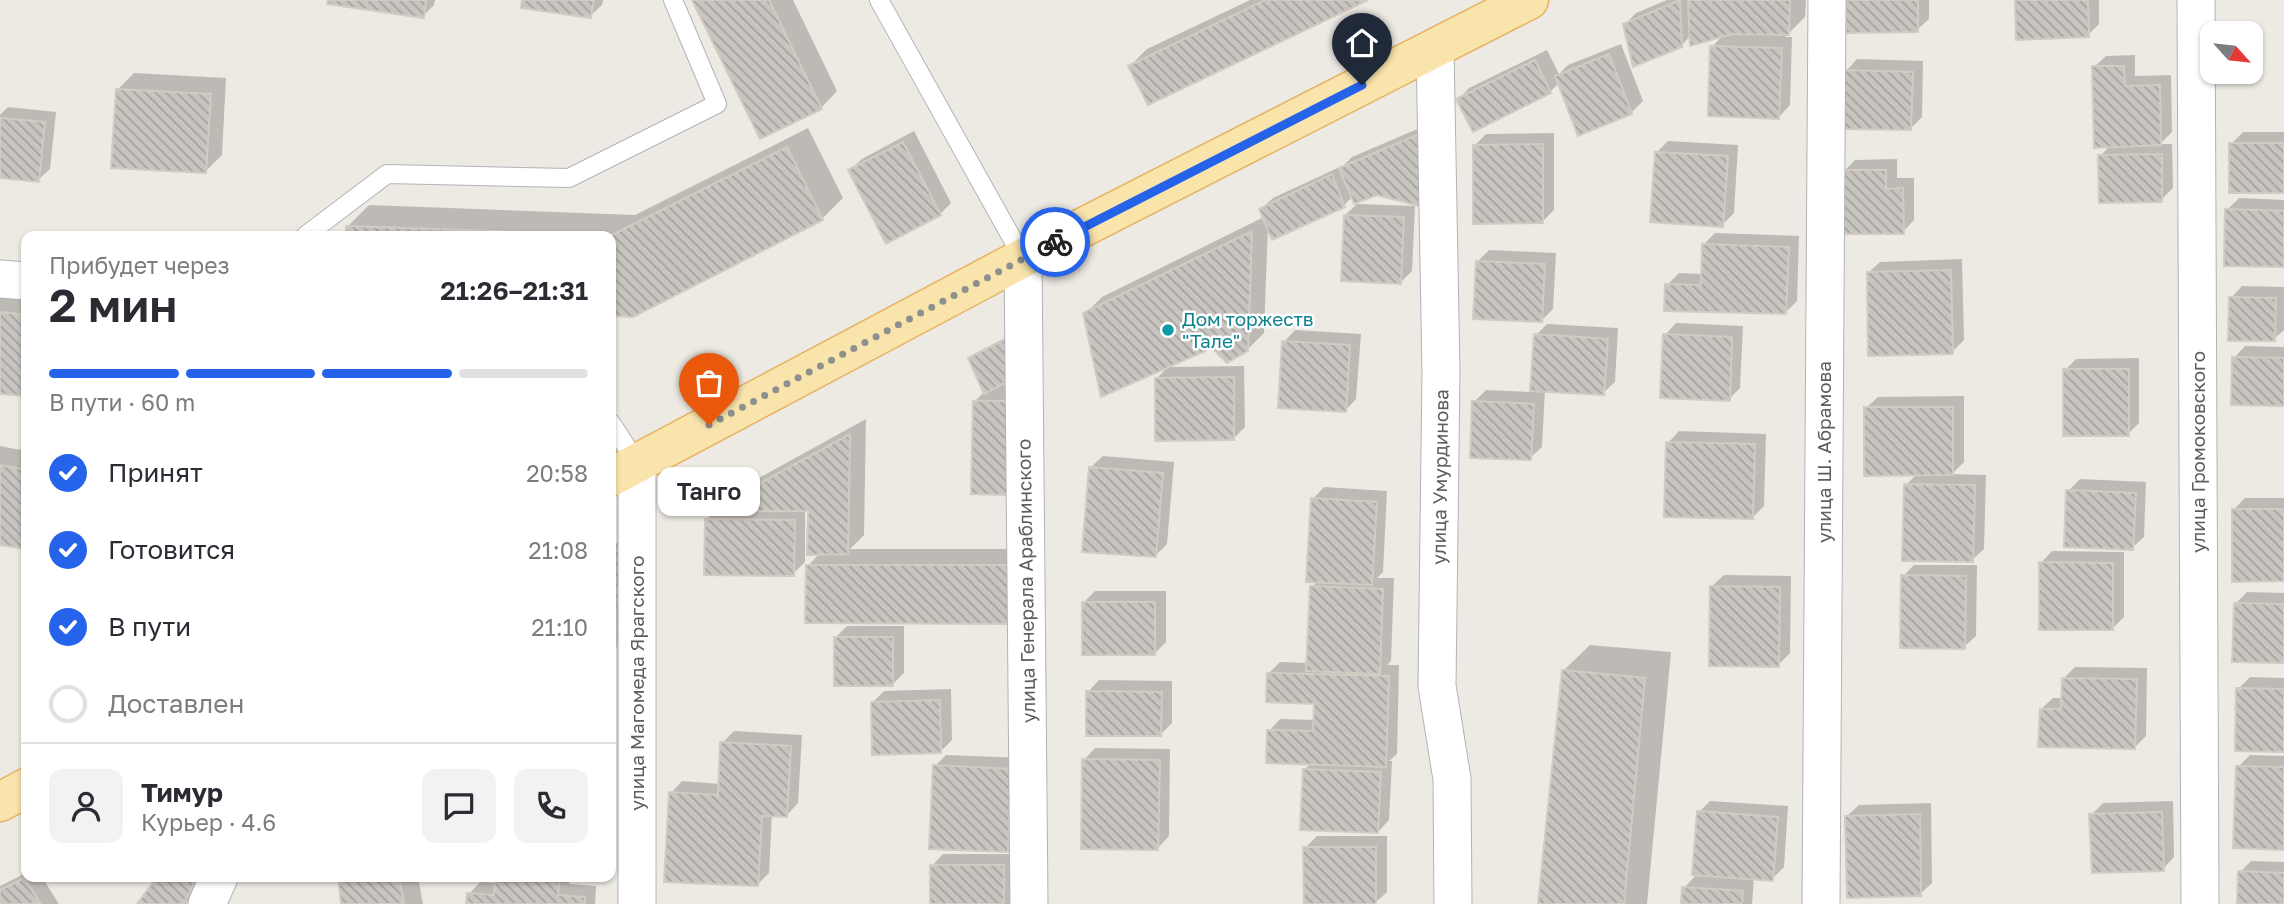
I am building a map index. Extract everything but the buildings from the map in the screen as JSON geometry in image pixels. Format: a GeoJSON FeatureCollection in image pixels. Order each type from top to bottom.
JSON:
{"type":"FeatureCollection","features":[{"type":"Feature","properties":{"kind":"main road"},"geometry":{"type":"LineString","coordinates":[[624,470],[1023,258],[1529,0]]}},
{"type":"Feature","properties":{"kind":"main road"},"geometry":{"type":"LineString","coordinates":[[0,802],[21,791]]}},
{"type":"Feature","properties":{"kind":"street","name":"улица Ш. Абрамова"},"geometry":{"type":"LineString","coordinates":[[1821,904],[1827,0]]}},
{"type":"Feature","properties":{"kind":"street","name":"улица Громоковского"},"geometry":{"type":"LineString","coordinates":[[2196,0],[2200,904]]}},
{"type":"Feature","properties":{"kind":"street","name":"улица Умурдинова"},"geometry":{"type":"LineString","coordinates":[[1435,48],[1441,372],[1437,686],[1452,779],[1453,904]]}},
{"type":"Feature","properties":{"kind":"street","name":"улица Генерала Араблинского"},"geometry":{"type":"LineString","coordinates":[[1023,258],[1029,904]]}},
{"type":"Feature","properties":{"kind":"street"},"geometry":{"type":"LineString","coordinates":[[0,279],[21,281]]}},
{"type":"Feature","properties":{"kind":"street","name":"улица Магомеда Ярагского"},"geometry":{"type":"LineString","coordinates":[[624,470],[637,904]]}},
{"type":"Feature","properties":{"kind":"street"},"geometry":{"type":"LineString","coordinates":[[207,904],[217,882]]}},
{"type":"Feature","properties":{"kind":"lane"},"geometry":{"type":"LineString","coordinates":[[312,231],[387,174],[569,178],[717,104],[673,0]]}},
{"type":"Feature","properties":{"kind":"lane"},"geometry":{"type":"LineString","coordinates":[[879,0],[1023,258]]}},
{"type":"Feature","properties":{"kind":"lane"},"geometry":{"type":"LineString","coordinates":[[616,441],[624,470]]}},
{"type":"Feature","properties":{"kind":"way so far"},"geometry":{"type":"LineString","coordinates":[[709,425],[1055,242]]}},
{"type":"Feature","properties":{"kind":"place","name":"Дом торжеств \"Тале\""},"geometry":{"type":"Point","coordinates":[1168,330]}},
{"type":"Feature","properties":{"kind":"place","name":"Танго"},"geometry":{"type":"Point","coordinates":[709,425]}},
{"type":"Feature","properties":{"kind":"route"},"geometry":{"type":"LineString","coordinates":[[1055,242],[1362,85]]}}]}
